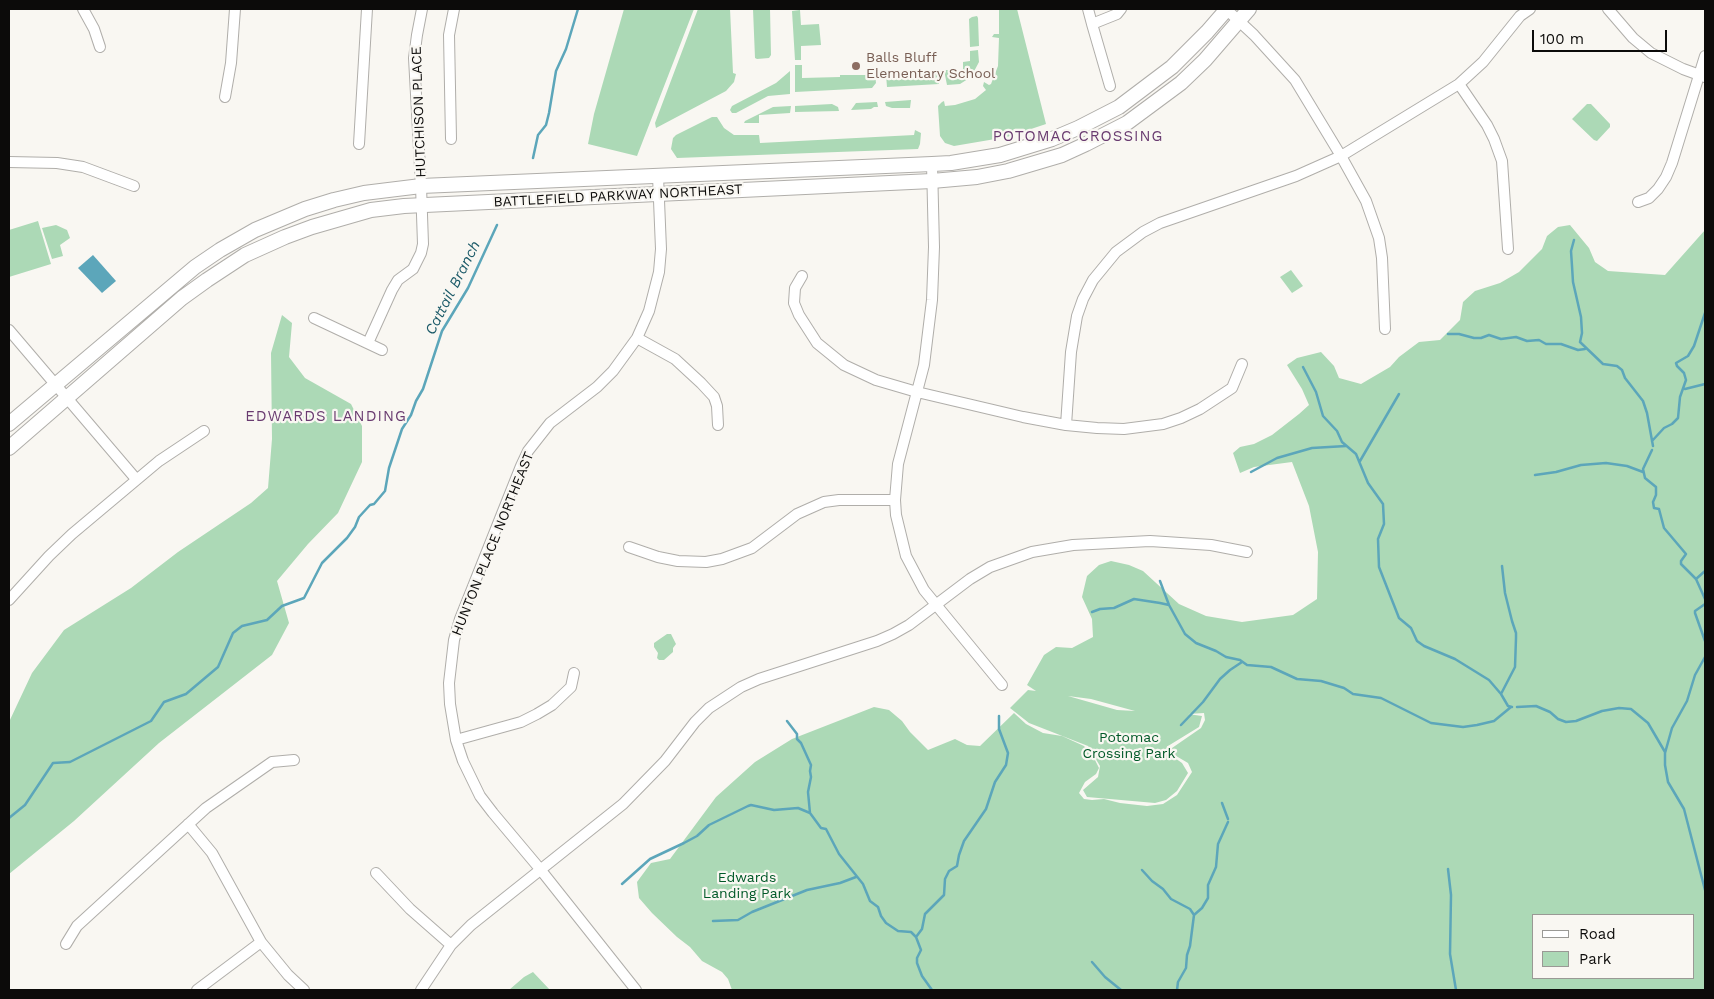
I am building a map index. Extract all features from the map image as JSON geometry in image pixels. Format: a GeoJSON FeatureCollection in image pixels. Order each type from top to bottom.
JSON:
{"type":"FeatureCollection","features":[{"type":"Feature","properties":{"kind":"main road","name":"BATTLEFIELD PARKWAY NORTHEAST"},"geometry":{"type":"LineString","coordinates":[[9,424],[195,267],[241,238],[284,218],[334,200],[421,186],[932,164],[985,158],[1052,139],[1099,118],[1133,97],[1166,72],[1207,32],[1227,9]]}},
{"type":"Feature","properties":{"kind":"main road","name":"BATTLEFIELD PARKWAY NORTHEAST"},"geometry":{"type":"LineString","coordinates":[[9,448],[182,298],[246,255],[285,236],[347,216],[389,207],[421,204],[932,182],[977,177],[1029,166],[1062,155],[1127,123],[1181,83],[1206,60],[1249,9]]}},
{"type":"Feature","properties":{"kind":"street"},"geometry":{"type":"LineString","coordinates":[[83,9],[94,29],[100,47]]}},
{"type":"Feature","properties":{"kind":"street"},"geometry":{"type":"LineString","coordinates":[[224,97],[231,63],[235,9]]}},
{"type":"Feature","properties":{"kind":"street"},"geometry":{"type":"LineString","coordinates":[[359,144],[367,9]]}},
{"type":"Feature","properties":{"kind":"street","name":"HUTCHISON PLACE"},"geometry":{"type":"LineString","coordinates":[[368,343],[398,280],[413,269],[422,253],[421,186],[414,58],[422,9]]}},
{"type":"Feature","properties":{"kind":"street"},"geometry":{"type":"LineString","coordinates":[[452,139],[449,35],[454,9]]}},
{"type":"Feature","properties":{"kind":"street"},"geometry":{"type":"LineString","coordinates":[[1088,9],[1110,86]]}},
{"type":"Feature","properties":{"kind":"street"},"geometry":{"type":"LineString","coordinates":[[1092,24],[1117,14],[1121,9]]}},
{"type":"Feature","properties":{"kind":"street"},"geometry":{"type":"LineString","coordinates":[[1227,9],[1295,80],[1366,201],[1379,238],[1383,266],[1385,329]]}},
{"type":"Feature","properties":{"kind":"street"},"geometry":{"type":"LineString","coordinates":[[1066,425],[1071,352],[1077,316],[1093,280],[1116,252],[1143,232],[1160,223],[1296,176],[1341,156],[1459,84],[1483,62],[1520,16],[1530,9]]}},
{"type":"Feature","properties":{"kind":"street"},"geometry":{"type":"LineString","coordinates":[[1608,9],[1633,38],[1651,53],[1702,76]]}},
{"type":"Feature","properties":{"kind":"street"},"geometry":{"type":"LineString","coordinates":[[1638,202],[1654,194],[1666,177],[1702,76],[1705,56]]}},
{"type":"Feature","properties":{"kind":"street"},"geometry":{"type":"LineString","coordinates":[[1459,84],[1487,125],[1502,161],[1508,249]]}},
{"type":"Feature","properties":{"kind":"street"},"geometry":{"type":"LineString","coordinates":[[9,162],[58,163],[83,168],[134,186]]}},
{"type":"Feature","properties":{"kind":"street"},"geometry":{"type":"LineString","coordinates":[[932,164],[934,240],[932,300],[924,365],[898,464],[895,500],[899,533],[906,556],[924,590],[935,606],[1002,685]]}},
{"type":"Feature","properties":{"kind":"street","name":"HUNTON PLACE NORTHEAST"},"geometry":{"type":"LineString","coordinates":[[636,990],[480,796],[470,777],[456,740],[450,704],[449,683],[454,640],[460,619],[521,466],[533,444],[550,423],[613,371],[637,338],[649,311],[659,272],[661,249],[658,176]]}},
{"type":"Feature","properties":{"kind":"street"},"geometry":{"type":"LineString","coordinates":[[802,276],[795,288],[794,303],[807,329],[817,343],[844,365],[860,374],[917,392],[1023,417],[1066,425],[1124,429],[1153,426],[1181,418],[1215,400],[1232,388],[1242,364]]}},
{"type":"Feature","properties":{"kind":"street"},"geometry":{"type":"LineString","coordinates":[[314,318],[382,350]]}},
{"type":"Feature","properties":{"kind":"street"},"geometry":{"type":"LineString","coordinates":[[9,330],[136,479]]}},
{"type":"Feature","properties":{"kind":"street"},"geometry":{"type":"LineString","coordinates":[[637,338],[675,359],[701,382],[714,397],[719,413],[718,425]]}},
{"type":"Feature","properties":{"kind":"street"},"geometry":{"type":"LineString","coordinates":[[9,600],[49,556],[136,479],[204,431]]}},
{"type":"Feature","properties":{"kind":"street"},"geometry":{"type":"LineString","coordinates":[[629,547],[658,557],[678,561],[706,562],[722,559],[752,548],[796,514],[824,502],[839,500],[895,500]]}},
{"type":"Feature","properties":{"kind":"street"},"geometry":{"type":"LineString","coordinates":[[421,990],[452,946],[470,925],[623,804],[664,761],[694,722],[724,697],[759,679],[881,640],[910,625],[970,580],[1012,558],[1053,547],[1150,541],[1211,545],[1246,552]]}},
{"type":"Feature","properties":{"kind":"street"},"geometry":{"type":"LineString","coordinates":[[456,740],[520,722],[552,706],[571,688],[574,673]]}},
{"type":"Feature","properties":{"kind":"street"},"geometry":{"type":"LineString","coordinates":[[66,944],[77,926],[206,808],[272,762],[294,760]]}},
{"type":"Feature","properties":{"kind":"street"},"geometry":{"type":"LineString","coordinates":[[188,824],[212,852],[261,942],[288,976],[304,990]]}},
{"type":"Feature","properties":{"kind":"street"},"geometry":{"type":"LineString","coordinates":[[376,874],[410,909],[452,946]]}},
{"type":"Feature","properties":{"kind":"street"},"geometry":{"type":"LineString","coordinates":[[196,990],[261,942]]}},
{"type":"Feature","properties":{"kind":"green space"},"geometry":{"type":"Polygon","coordinates":[[[624,9],[694,9],[637,156],[588,144],[594,114],[624,9]]]}},
{"type":"Feature","properties":{"kind":"green space"},"geometry":{"type":"Polygon","coordinates":[[[698,9],[730,9],[733,73],[736,74],[734,82],[726,91],[656,128],[655,123],[698,9]]]}},
{"type":"Feature","properties":{"kind":"green space"},"geometry":{"type":"Polygon","coordinates":[[[753,9],[770,9],[771,55],[769,58],[755,58],[753,9]]]}},
{"type":"Feature","properties":{"kind":"green space"},"geometry":{"type":"Polygon","coordinates":[[[999,9],[1017,9],[1046,124],[1007,137],[954,146],[945,143],[940,136],[938,106],[944,101],[945,106],[975,99],[986,90],[983,86],[984,82],[989,85],[991,84],[998,66],[999,38],[992,37],[994,34],[999,34],[999,9]]]}},
{"type":"Feature","properties":{"kind":"green space"},"geometry":{"type":"Polygon","coordinates":[[[800,10],[801,25],[819,24],[821,45],[801,46],[801,60],[795,60],[792,11],[800,10]]]}},
{"type":"Feature","properties":{"kind":"green space"},"geometry":{"type":"Polygon","coordinates":[[[977,16],[979,46],[970,47],[969,19],[977,16]]]}},
{"type":"Feature","properties":{"kind":"green space"},"geometry":{"type":"Polygon","coordinates":[[[978,50],[979,62],[971,77],[960,84],[947,85],[944,70],[963,70],[963,62],[970,61],[970,51],[978,50]]]}},
{"type":"Feature","properties":{"kind":"green space"},"geometry":{"type":"Polygon","coordinates":[[[795,65],[802,65],[802,78],[875,75],[876,83],[872,88],[795,92],[795,65]]]}},
{"type":"Feature","properties":{"kind":"green space"},"geometry":{"type":"Polygon","coordinates":[[[790,71],[790,94],[768,96],[736,113],[732,113],[730,110],[732,106],[776,83],[790,71]]]}},
{"type":"Feature","properties":{"kind":"green space"},"geometry":{"type":"Polygon","coordinates":[[[914,72],[914,74],[938,72],[939,84],[887,87],[886,75],[914,72]]]}},
{"type":"Feature","properties":{"kind":"green space"},"geometry":{"type":"Polygon","coordinates":[[[911,100],[910,108],[892,108],[886,106],[885,102],[911,100]]]}},
{"type":"Feature","properties":{"kind":"green space"},"geometry":{"type":"Polygon","coordinates":[[[877,102],[878,107],[851,110],[856,103],[877,102]]]}},
{"type":"Feature","properties":{"kind":"green space"},"geometry":{"type":"Polygon","coordinates":[[[832,104],[838,107],[839,111],[795,112],[795,106],[832,104]]]}},
{"type":"Feature","properties":{"kind":"green space"},"geometry":{"type":"Polygon","coordinates":[[[1587,104],[1591,104],[1610,124],[1610,127],[1597,141],[1572,119],[1587,104]]]}},
{"type":"Feature","properties":{"kind":"green space"},"geometry":{"type":"Polygon","coordinates":[[[791,106],[790,113],[759,115],[759,123],[744,123],[773,107],[791,106]]]}},
{"type":"Feature","properties":{"kind":"green space"},"geometry":{"type":"Polygon","coordinates":[[[712,117],[717,117],[724,128],[734,135],[759,135],[760,143],[914,135],[915,130],[921,133],[920,144],[918,149],[677,158],[671,149],[673,138],[712,117]]]}},
{"type":"Feature","properties":{"kind":"green space"},"geometry":{"type":"Polygon","coordinates":[[[38,221],[51,264],[9,277],[9,230],[38,221]]]}},
{"type":"Feature","properties":{"kind":"green space"},"geometry":{"type":"Polygon","coordinates":[[[56,225],[67,230],[70,238],[60,245],[63,256],[52,259],[42,228],[56,225]]]}},
{"type":"Feature","properties":{"kind":"green space"},"geometry":{"type":"Polygon","coordinates":[[[1570,225],[1589,248],[1595,262],[1608,271],[1665,275],[1705,230],[1705,990],[732,990],[728,979],[722,972],[702,961],[639,898],[637,882],[651,863],[670,859],[716,797],[755,762],[792,739],[874,707],[889,710],[902,721],[928,750],[955,739],[967,745],[980,746],[1014,713],[1026,724],[1043,733],[1062,736],[1084,746],[1094,758],[1099,768],[1096,774],[1085,782],[1079,793],[1084,799],[1104,799],[1147,806],[1163,804],[1177,795],[1192,772],[1188,763],[1171,753],[1172,748],[1201,728],[1205,720],[1204,713],[1188,714],[1202,716],[1199,727],[1168,746],[1165,751],[1182,763],[1188,773],[1177,791],[1166,800],[1155,803],[1087,797],[1083,790],[1098,777],[1100,766],[1088,746],[1029,723],[1010,708],[1028,690],[1036,691],[1027,685],[1044,655],[1056,647],[1072,648],[1093,637],[1092,619],[1082,597],[1087,576],[1099,565],[1111,561],[1129,565],[1143,571],[1179,604],[1206,616],[1242,622],[1293,615],[1317,599],[1318,552],[1309,506],[1292,462],[1254,467],[1240,473],[1233,453],[1240,447],[1254,444],[1272,435],[1309,405],[1302,389],[1287,365],[1297,358],[1321,352],[1334,366],[1339,378],[1361,384],[1390,367],[1399,357],[1419,342],[1440,340],[1460,320],[1463,302],[1475,291],[1500,283],[1519,272],[1542,249],[1547,236],[1558,227],[1570,225]],[[1068,696],[1117,710],[1135,711],[1091,699],[1068,696]]]}},
{"type":"Feature","properties":{"kind":"green space"},"geometry":{"type":"Polygon","coordinates":[[[1291,270],[1303,286],[1292,293],[1280,277],[1291,270]]]}},
{"type":"Feature","properties":{"kind":"green space"},"geometry":{"type":"Polygon","coordinates":[[[282,315],[292,323],[289,357],[305,378],[351,404],[362,426],[362,462],[338,513],[308,544],[277,581],[289,623],[272,655],[159,743],[74,821],[9,874],[9,722],[32,673],[64,630],[131,588],[178,552],[251,503],[268,488],[272,439],[271,353],[282,315]]]}},
{"type":"Feature","properties":{"kind":"green space"},"geometry":{"type":"Polygon","coordinates":[[[667,634],[671,634],[676,644],[673,652],[664,660],[659,660],[654,643],[667,634]]]}},
{"type":"Feature","properties":{"kind":"green space"},"geometry":{"type":"Polygon","coordinates":[[[533,972],[550,990],[509,990],[524,977],[533,972]]]}},
{"type":"Feature","properties":{"kind":"water"},"geometry":{"type":"Polygon","coordinates":[[[93,255],[116,281],[102,293],[78,268],[93,255]]]}},
{"type":"Feature","properties":{"kind":"waterway","name":"Cattail Branch"},"geometry":{"type":"LineString","coordinates":[[533,158],[538,135],[546,125],[556,71],[566,49],[578,9]]}},
{"type":"Feature","properties":{"kind":"waterway","name":"Cattail Branch"},"geometry":{"type":"LineString","coordinates":[[9,818],[25,805],[53,763],[70,762],[151,721],[164,702],[186,694],[218,667],[233,633],[242,626],[267,620],[282,606],[304,598],[322,563],[347,538],[359,517],[385,491],[389,468],[402,429],[423,389],[442,331],[468,288],[497,225]]}},
{"type":"Feature","properties":{"kind":"waterway"},"geometry":{"type":"LineString","coordinates":[[1574,240],[1571,251],[1573,282],[1581,317],[1582,333],[1580,342],[1603,364],[1617,366],[1622,370],[1625,378],[1643,401],[1653,446]]}},
{"type":"Feature","properties":{"kind":"waterway"},"geometry":{"type":"LineString","coordinates":[[1652,441],[1664,428],[1678,418],[1680,397],[1686,380],[1684,373],[1676,363],[1688,356],[1694,346],[1705,313]]}},
{"type":"Feature","properties":{"kind":"waterway"},"geometry":{"type":"LineString","coordinates":[[1448,334],[1459,334],[1474,338],[1489,335],[1501,339],[1516,337],[1527,341],[1539,340],[1546,344],[1561,344],[1578,350],[1585,349]]}},
{"type":"Feature","properties":{"kind":"waterway"},"geometry":{"type":"LineString","coordinates":[[1303,367],[1316,392],[1323,416],[1337,431],[1342,442],[1356,454],[1368,483],[1383,504],[1384,524],[1378,539],[1379,567],[1399,618],[1411,628],[1417,641],[1424,646],[1455,659],[1489,680],[1508,706],[1512,707]]}},
{"type":"Feature","properties":{"kind":"waterway"},"geometry":{"type":"LineString","coordinates":[[1685,389],[1705,384]]}},
{"type":"Feature","properties":{"kind":"waterway"},"geometry":{"type":"LineString","coordinates":[[1360,461],[1399,394]]}},
{"type":"Feature","properties":{"kind":"waterway"},"geometry":{"type":"LineString","coordinates":[[1251,472],[1277,458],[1312,448],[1346,446]]}},
{"type":"Feature","properties":{"kind":"waterway"},"geometry":{"type":"LineString","coordinates":[[1652,450],[1643,469],[1645,478],[1656,487],[1656,495],[1653,502],[1654,508],[1659,509],[1664,528],[1686,554],[1681,564],[1696,579],[1705,599]]}},
{"type":"Feature","properties":{"kind":"waterway"},"geometry":{"type":"LineString","coordinates":[[1535,475],[1556,472],[1581,465],[1606,463],[1627,466],[1643,472]]}},
{"type":"Feature","properties":{"kind":"waterway"},"geometry":{"type":"LineString","coordinates":[[1501,694],[1515,667],[1516,638],[1505,593],[1502,566]]}},
{"type":"Feature","properties":{"kind":"waterway"},"geometry":{"type":"LineString","coordinates":[[1696,579],[1705,571]]}},
{"type":"Feature","properties":{"kind":"waterway"},"geometry":{"type":"LineString","coordinates":[[1160,581],[1169,605],[1185,634],[1196,643],[1226,657],[1240,660],[1247,665],[1271,667],[1297,679],[1321,681],[1344,688],[1353,694],[1381,698],[1431,723],[1463,727],[1477,725],[1494,721],[1511,707]]}},
{"type":"Feature","properties":{"kind":"waterway"},"geometry":{"type":"LineString","coordinates":[[1092,612],[1100,609],[1114,608],[1134,599],[1169,605]]}},
{"type":"Feature","properties":{"kind":"waterway"},"geometry":{"type":"LineString","coordinates":[[1705,604],[1695,611],[1705,641]]}},
{"type":"Feature","properties":{"kind":"waterway"},"geometry":{"type":"LineString","coordinates":[[1705,657],[1695,675],[1687,701],[1672,728],[1665,753],[1668,782],[1684,809],[1705,890]]}},
{"type":"Feature","properties":{"kind":"waterway"},"geometry":{"type":"LineString","coordinates":[[1181,725],[1203,702],[1220,679],[1242,662]]}},
{"type":"Feature","properties":{"kind":"waterway"},"geometry":{"type":"LineString","coordinates":[[1517,707],[1536,706],[1566,722],[1576,721],[1602,711],[1619,708],[1631,709],[1648,723],[1665,752]]}},
{"type":"Feature","properties":{"kind":"waterway"},"geometry":{"type":"LineString","coordinates":[[916,937],[922,929],[925,914],[944,895],[945,879],[949,871],[957,866],[964,841],[986,809],[995,782],[1006,765],[1008,753],[999,729],[999,716]]}},
{"type":"Feature","properties":{"kind":"waterway"},"geometry":{"type":"LineString","coordinates":[[787,721],[797,734],[797,739],[801,743],[811,765],[808,792],[810,813],[821,828],[826,829],[839,854],[863,884],[870,901],[878,907],[886,923],[898,931],[911,932],[916,937],[921,950],[917,963],[922,976],[932,990]]}},
{"type":"Feature","properties":{"kind":"waterway"},"geometry":{"type":"LineString","coordinates":[[1222,803],[1228,819]]}},
{"type":"Feature","properties":{"kind":"waterway"},"geometry":{"type":"LineString","coordinates":[[622,884],[650,859],[697,836],[709,825],[748,806],[774,810],[798,808],[810,813]]}},
{"type":"Feature","properties":{"kind":"waterway"},"geometry":{"type":"LineString","coordinates":[[1177,990],[1178,982],[1186,968],[1194,915],[1202,908],[1208,898],[1208,885],[1216,867],[1218,844],[1228,822]]}},
{"type":"Feature","properties":{"kind":"waterway"},"geometry":{"type":"LineString","coordinates":[[1448,869],[1451,895],[1450,954],[1456,990]]}},
{"type":"Feature","properties":{"kind":"waterway"},"geometry":{"type":"LineString","coordinates":[[1142,870],[1171,899],[1190,909],[1194,915]]}},
{"type":"Feature","properties":{"kind":"waterway"},"geometry":{"type":"LineString","coordinates":[[713,921],[738,920],[752,912],[807,890],[840,883],[856,877]]}},
{"type":"Feature","properties":{"kind":"waterway"},"geometry":{"type":"LineString","coordinates":[[1092,962],[1105,977],[1121,990]]}},
{"type":"Feature","properties":{"kind":"place","name":"Balls Bluff Elementary School"},"geometry":{"type":"Point","coordinates":[856,66]}},
{"type":"Feature","properties":{"kind":"district","name":"POTOMAC CROSSING"},"geometry":{"type":"Point","coordinates":[1078,137]}},
{"type":"Feature","properties":{"kind":"district","name":"EDWARDS LANDING"},"geometry":{"type":"Point","coordinates":[326,417]}},
{"type":"Feature","properties":{"kind":"park label","name":"Potomac Crossing Park"},"geometry":{"type":"Point","coordinates":[1129,746]}},
{"type":"Feature","properties":{"kind":"park label","name":"Edwards Landing Park"},"geometry":{"type":"Point","coordinates":[747,886]}}]}
